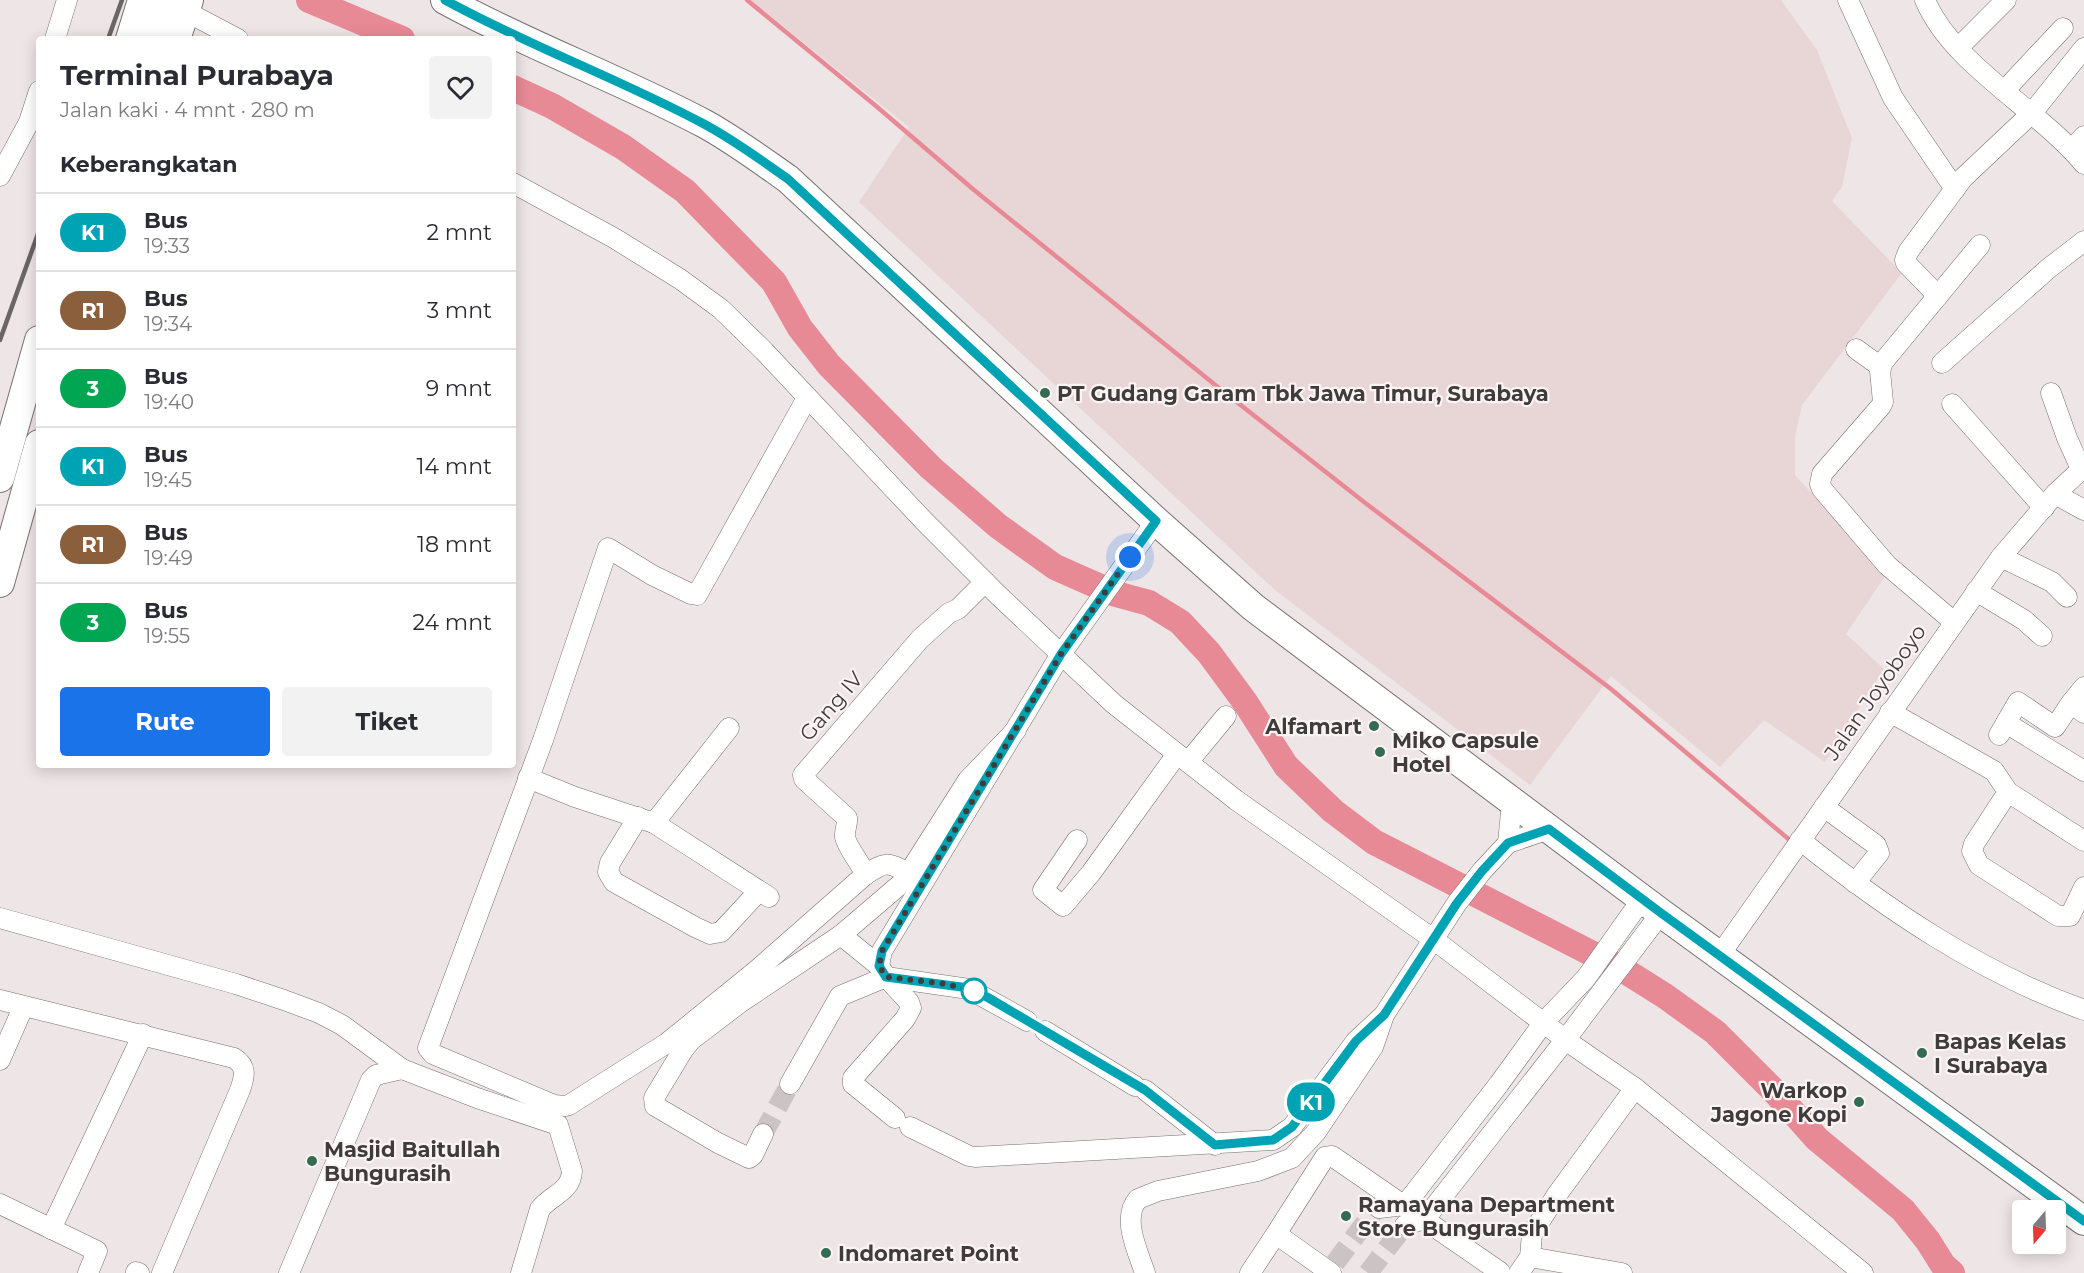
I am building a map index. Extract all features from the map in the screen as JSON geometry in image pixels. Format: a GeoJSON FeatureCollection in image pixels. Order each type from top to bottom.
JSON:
{"type":"FeatureCollection","features":[{"type":"Feature","properties":{"kind":"highway"},"geometry":{"type":"LineString","coordinates":[[131,36],[142,0]]}},
{"type":"Feature","properties":{"kind":"highway"},"geometry":{"type":"LineString","coordinates":[[445,0],[515,36]]}},
{"type":"Feature","properties":{"kind":"highway"},"geometry":{"type":"LineString","coordinates":[[155,36],[180,4]]}},
{"type":"Feature","properties":{"kind":"highway"},"geometry":{"type":"LineString","coordinates":[[176,36],[180,4]]}},
{"type":"Feature","properties":{"kind":"highway"},"geometry":{"type":"LineString","coordinates":[[516,37],[706,124],[788,179],[1156,521],[1253,607],[1651,906],[2084,1221]]}},
{"type":"Feature","properties":{"kind":"highway"},"geometry":{"type":"LineString","coordinates":[[0,478],[36,351]]}},
{"type":"Feature","properties":{"kind":"highway"},"geometry":{"type":"LineString","coordinates":[[0,531],[36,418]]}},
{"type":"Feature","properties":{"kind":"highway"},"geometry":{"type":"LineString","coordinates":[[0,583],[36,455]]}},
{"type":"Feature","properties":{"kind":"highway"},"geometry":{"type":"LineString","coordinates":[[0,599],[24,554],[36,513]]}},
{"type":"Feature","properties":{"kind":"street"},"geometry":{"type":"LineString","coordinates":[[56,36],[67,0]]}},
{"type":"Feature","properties":{"kind":"street"},"geometry":{"type":"LineString","coordinates":[[1848,0],[1893,98],[1955,189]]}},
{"type":"Feature","properties":{"kind":"street"},"geometry":{"type":"LineString","coordinates":[[1925,0],[1939,27],[1958,48],[2004,91],[2080,150]]}},
{"type":"Feature","properties":{"kind":"street"},"geometry":{"type":"LineString","coordinates":[[1958,48],[2006,0]]}},
{"type":"Feature","properties":{"kind":"street"},"geometry":{"type":"LineString","coordinates":[[180,4],[233,36]]}},
{"type":"Feature","properties":{"kind":"street"},"geometry":{"type":"LineString","coordinates":[[2004,91],[2063,28]]}},
{"type":"Feature","properties":{"kind":"street"},"geometry":{"type":"LineString","coordinates":[[1938,296],[1910,268],[1905,260],[1908,252],[1963,178],[2032,113],[2084,48]]}},
{"type":"Feature","properties":{"kind":"street"},"geometry":{"type":"LineString","coordinates":[[0,176],[29,122],[36,100]]}},
{"type":"Feature","properties":{"kind":"street"},"geometry":{"type":"LineString","coordinates":[[516,185],[614,238],[721,309],[764,351],[924,521],[1114,704],[1236,800],[1433,939],[1635,1088],[1863,1273]]}},
{"type":"Feature","properties":{"kind":"street"},"geometry":{"type":"LineString","coordinates":[[1942,363],[2049,267],[2084,241]]}},
{"type":"Feature","properties":{"kind":"street"},"geometry":{"type":"LineString","coordinates":[[1954,622],[1887,565],[1820,484],[1822,474],[1881,406],[1881,367],[1980,245]]}},
{"type":"Feature","properties":{"kind":"street"},"geometry":{"type":"LineString","coordinates":[[1856,349],[1881,367]]}},
{"type":"Feature","properties":{"kind":"street"},"geometry":{"type":"LineString","coordinates":[[2051,393],[2067,438],[2083,468]]}},
{"type":"Feature","properties":{"kind":"street"},"geometry":{"type":"LineString","coordinates":[[807,398],[697,595],[652,575],[608,548],[528,778],[428,1048],[433,1054],[554,1105],[569,1105],[666,1043],[757,970],[865,875],[886,864],[893,864],[908,873]]}},
{"type":"Feature","properties":{"kind":"street"},"geometry":{"type":"LineString","coordinates":[[1952,404],[2049,501],[2084,510]]}},
{"type":"Feature","properties":{"kind":"street","name":"Jalan Joyoboyo"},"geometry":{"type":"LineString","coordinates":[[1719,956],[2001,557],[2049,501],[2083,468]]}},
{"type":"Feature","properties":{"kind":"street"},"geometry":{"type":"LineString","coordinates":[[883,971],[882,951],[1061,654],[1156,521]]}},
{"type":"Feature","properties":{"kind":"street"},"geometry":{"type":"LineString","coordinates":[[2001,557],[2052,582],[2067,597]]}},
{"type":"Feature","properties":{"kind":"street","name":"Gang IV"},"geometry":{"type":"LineString","coordinates":[[865,875],[844,833],[848,825],[847,818],[804,779],[803,774],[920,639],[949,613],[958,609],[985,582]]}},
{"type":"Feature","properties":{"kind":"street"},"geometry":{"type":"LineString","coordinates":[[1976,591],[2024,620],[2043,636]]}},
{"type":"Feature","properties":{"kind":"street"},"geometry":{"type":"LineString","coordinates":[[2084,687],[2077,708],[2055,727],[2019,702],[2002,729],[2084,771]]}},
{"type":"Feature","properties":{"kind":"street"},"geometry":{"type":"LineString","coordinates":[[1890,712],[1994,771],[2008,792],[2084,841]]}},
{"type":"Feature","properties":{"kind":"street"},"geometry":{"type":"LineString","coordinates":[[1077,840],[1043,890],[1063,906],[1183,758],[1226,716]]}},
{"type":"Feature","properties":{"kind":"street"},"geometry":{"type":"LineString","coordinates":[[528,778],[646,820],[764,894],[721,932],[710,934],[695,927],[614,882],[608,872],[610,863],[646,820],[729,728]]}},
{"type":"Feature","properties":{"kind":"street"},"geometry":{"type":"LineString","coordinates":[[763,1134],[753,1155],[749,1158],[718,1143],[655,1106],[654,1098],[691,1040],[741,1002],[841,935],[903,882],[968,780],[1016,730]]}},
{"type":"Feature","properties":{"kind":"street"},"geometry":{"type":"LineString","coordinates":[[2008,792],[1974,844],[1972,851],[1978,865],[2058,916],[2070,916],[2084,887]]}},
{"type":"Feature","properties":{"kind":"street"},"geometry":{"type":"LineString","coordinates":[[1508,843],[1512,802]]}},
{"type":"Feature","properties":{"kind":"street"},"geometry":{"type":"LineString","coordinates":[[1824,807],[1876,845],[1879,853],[1855,883]]}},
{"type":"Feature","properties":{"kind":"street"},"geometry":{"type":"LineString","coordinates":[[1145,1273],[1131,1223],[1131,1211],[1138,1199],[1158,1191],[1258,1171],[1292,1158],[1316,1132],[1373,1047],[1384,1015],[1457,903],[1508,843],[1549,829]]}},
{"type":"Feature","properties":{"kind":"street"},"geometry":{"type":"LineString","coordinates":[[1795,847],[1855,883],[1936,938],[2009,978],[2084,1010]]}},
{"type":"Feature","properties":{"kind":"street"},"geometry":{"type":"LineString","coordinates":[[1379,1208],[1405,1205],[1544,1022],[1589,973],[1610,944],[1651,906]]}},
{"type":"Feature","properties":{"kind":"street"},"geometry":{"type":"LineString","coordinates":[[1405,1225],[1425,1219],[1566,1039],[1627,957],[1651,906]]}},
{"type":"Feature","properties":{"kind":"street"},"geometry":{"type":"LineString","coordinates":[[0,918],[236,984],[284,1000],[319,1013],[342,1025],[402,1069],[477,1098],[558,1125],[572,1171],[569,1185],[540,1209],[520,1273]]}},
{"type":"Feature","properties":{"kind":"street"},"geometry":{"type":"LineString","coordinates":[[841,935],[883,971],[909,1002],[911,1008],[906,1019],[853,1078],[853,1084],[903,1123],[969,1156],[1215,1145],[1273,1140],[1292,1127],[1356,1041],[1384,1015]]}},
{"type":"Feature","properties":{"kind":"street"},"geometry":{"type":"LineString","coordinates":[[790,1084],[840,996],[883,971],[969,988],[1027,1021]]}},
{"type":"Feature","properties":{"kind":"street"},"geometry":{"type":"LineString","coordinates":[[1589,973],[1606,985]]}},
{"type":"Feature","properties":{"kind":"street"},"geometry":{"type":"LineString","coordinates":[[0,1000],[234,1058],[243,1066],[245,1072],[240,1090],[162,1273]]}},
{"type":"Feature","properties":{"kind":"street"},"geometry":{"type":"LineString","coordinates":[[0,1060],[21,1012]]}},
{"type":"Feature","properties":{"kind":"street"},"geometry":{"type":"LineString","coordinates":[[1045,1031],[1140,1088],[1215,1145]]}},
{"type":"Feature","properties":{"kind":"street"},"geometry":{"type":"LineString","coordinates":[[51,1229],[143,1034]]}},
{"type":"Feature","properties":{"kind":"street"},"geometry":{"type":"LineString","coordinates":[[290,1273],[371,1080],[376,1075],[402,1069]]}},
{"type":"Feature","properties":{"kind":"street"},"geometry":{"type":"LineString","coordinates":[[477,1098],[488,1078]]}},
{"type":"Feature","properties":{"kind":"street"},"geometry":{"type":"LineString","coordinates":[[1498,1084],[1519,1099]]}},
{"type":"Feature","properties":{"kind":"street"},"geometry":{"type":"LineString","coordinates":[[1516,1267],[1532,1234],[1556,1196],[1635,1088]]}},
{"type":"Feature","properties":{"kind":"street"},"geometry":{"type":"LineString","coordinates":[[1250,1273],[1325,1157],[1332,1156],[1425,1219],[1516,1267],[1622,1273]]}},
{"type":"Feature","properties":{"kind":"street"},"geometry":{"type":"LineString","coordinates":[[0,1204],[97,1251],[88,1273]]}},
{"type":"Feature","properties":{"kind":"street"},"geometry":{"type":"LineString","coordinates":[[1275,1233],[1330,1270]]}},
{"type":"Feature","properties":{"kind":"shaded area"},"geometry":{"type":"Polygon","coordinates":[[[750,0],[1781,0],[1817,50],[1852,138],[1842,187],[1832,201],[1902,273],[1802,405],[1795,436],[1795,475],[1886,575],[1846,634],[1884,669],[1825,762],[1764,720],[1720,767],[1611,676],[1530,785],[1275,590],[859,202],[909,127],[750,0]]]}},
{"type":"Feature","properties":{"kind":"waterway"},"geometry":{"type":"LineString","coordinates":[[309,0],[395,36]]}},
{"type":"Feature","properties":{"kind":"waterway"},"geometry":{"type":"LineString","coordinates":[[747,0],[974,190],[1224,392],[1364,502],[1611,689],[1792,842]]}},
{"type":"Feature","properties":{"kind":"waterway"},"geometry":{"type":"LineString","coordinates":[[516,89],[552,106],[623,147],[685,191],[774,282],[800,328],[829,365],[931,468],[998,526],[1055,567],[1116,594],[1149,603],[1180,622],[1209,653],[1245,702],[1286,766],[1333,811],[1374,842],[1622,969],[1715,1032],[1775,1092],[1817,1139],[1903,1210],[1928,1241],[1943,1265],[1952,1273]]}},
{"type":"Feature","properties":{"kind":"tunnel"},"geometry":{"type":"LineString","coordinates":[[763,1134],[790,1084]]}},
{"type":"Feature","properties":{"kind":"tunnel"},"geometry":{"type":"LineString","coordinates":[[1335,1263],[1374,1211],[1379,1208]]}},
{"type":"Feature","properties":{"kind":"tunnel"},"geometry":{"type":"LineString","coordinates":[[1368,1273],[1405,1225]]}},
{"type":"Feature","properties":{"kind":"railway"},"geometry":{"type":"LineString","coordinates":[[109,36],[122,0]]}},
{"type":"Feature","properties":{"kind":"railway"},"geometry":{"type":"LineString","coordinates":[[0,340],[36,239]]}},
{"type":"Feature","properties":{"kind":"bus line","name":"K1"},"geometry":{"type":"LineString","coordinates":[[445,0],[515,36]]}},
{"type":"Feature","properties":{"kind":"bus line","name":"K1"},"geometry":{"type":"LineString","coordinates":[[516,37],[706,124],[788,179],[1156,521],[1061,654],[882,951],[879,966],[886,977],[969,988],[987,997],[1145,1090],[1215,1145],[1273,1140],[1292,1127],[1356,1041],[1384,1015],[1457,903],[1482,871],[1508,843],[1549,829],[2084,1221]]}},
{"type":"Feature","properties":{"kind":"place","name":"PT Gudang Garam Tbk Jawa Timur, Surabaya"},"geometry":{"type":"Point","coordinates":[1045,393]}},
{"type":"Feature","properties":{"kind":"place","name":"Alfamart"},"geometry":{"type":"Point","coordinates":[1374,726]}},
{"type":"Feature","properties":{"kind":"place","name":"Miko Capsule Hotel"},"geometry":{"type":"Point","coordinates":[1380,752]}},
{"type":"Feature","properties":{"kind":"place","name":"Bapas Kelas I Surabaya"},"geometry":{"type":"Point","coordinates":[1922,1053]}},
{"type":"Feature","properties":{"kind":"place","name":"Warkop Jagone Kopi"},"geometry":{"type":"Point","coordinates":[1859,1102]}},
{"type":"Feature","properties":{"kind":"place","name":"Masjid Baitullah Bungurasih"},"geometry":{"type":"Point","coordinates":[312,1161]}},
{"type":"Feature","properties":{"kind":"place","name":"Ramayana Department Store Bungurasih"},"geometry":{"type":"Point","coordinates":[1346,1216]}},
{"type":"Feature","properties":{"kind":"place","name":"Indomaret Point"},"geometry":{"type":"Point","coordinates":[826,1253]}},
{"type":"Feature","properties":{"kind":"route"},"geometry":{"type":"LineString","coordinates":[[974,991],[946,984],[886,977],[879,966],[882,951],[1061,654],[1130,557]]}}]}
